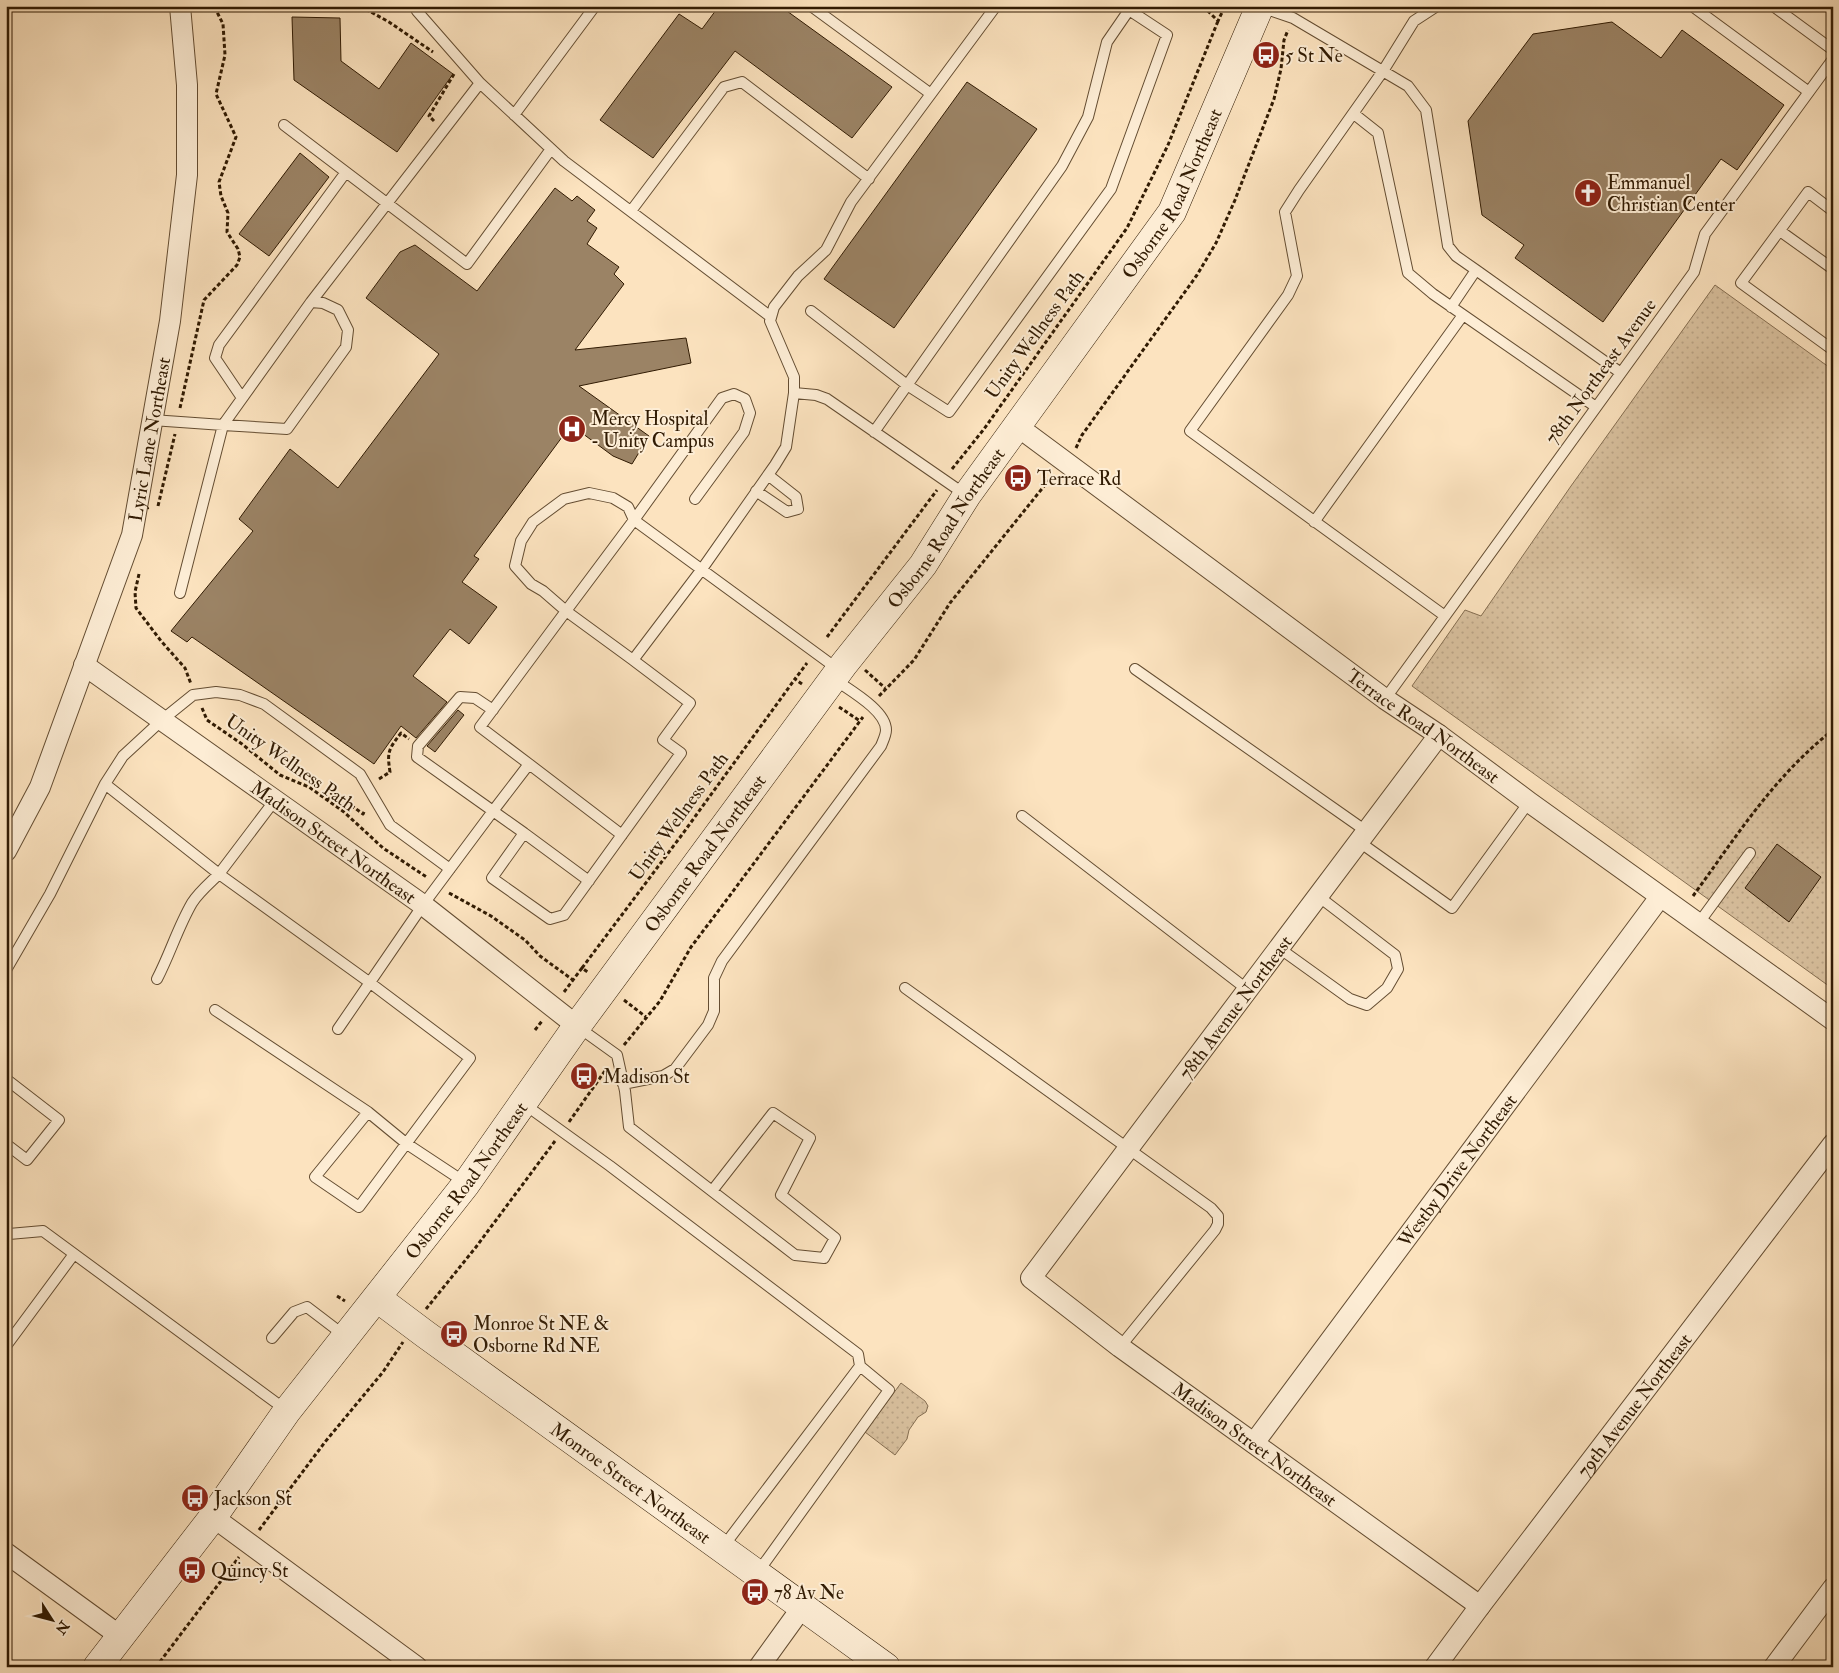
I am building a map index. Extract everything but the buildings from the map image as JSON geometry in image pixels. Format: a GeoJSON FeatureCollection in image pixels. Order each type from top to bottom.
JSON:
{"type":"FeatureCollection","features":[{"type":"Feature","properties":{"kind":"street","name":"Lyric Lane Northeast"},"geometry":{"type":"LineString","coordinates":[[6,851],[40,787],[132,535],[170,321],[186,175],[188,85],[180,6]]}},
{"type":"Feature","properties":{"kind":"street","name":"Osborne Road Northeast"},"geometry":{"type":"LineString","coordinates":[[96,1667],[213,1517],[287,1410],[466,1184],[577,1026],[837,674],[923,565],[967,495],[1172,212],[1260,6]]}},
{"type":"Feature","properties":{"kind":"street","name":"Terrace Road Northeast"},"geometry":{"type":"LineString","coordinates":[[1017,426],[1385,699],[1439,735],[1660,897],[1833,1020]]}},
{"type":"Feature","properties":{"kind":"street","name":"Madison Street Northeast"},"geometry":{"type":"LineString","coordinates":[[84,665],[423,905],[577,1026]]}},
{"type":"Feature","properties":{"kind":"street","name":"78th Avenue Northeast"},"geometry":{"type":"LineString","coordinates":[[1031,1278],[1439,735]]}},
{"type":"Feature","properties":{"kind":"street","name":"Westby Drive Northeast"},"geometry":{"type":"LineString","coordinates":[[1254,1443],[1660,897]]}},
{"type":"Feature","properties":{"kind":"street","name":"79th Avenue Northeast"},"geometry":{"type":"LineString","coordinates":[[1436,1667],[1480,1606],[1833,1144]]}},
{"type":"Feature","properties":{"kind":"street","name":"Madison Street Northeast"},"geometry":{"type":"LineString","coordinates":[[1031,1278],[1120,1347],[1480,1606]]}},
{"type":"Feature","properties":{"kind":"street","name":"Monroe Street Northeast"},"geometry":{"type":"LineString","coordinates":[[377,1298],[886,1667]]}},
{"type":"Feature","properties":{"kind":"street"},"geometry":{"type":"LineString","coordinates":[[213,1517],[417,1667]]}},
{"type":"Feature","properties":{"kind":"street"},"geometry":{"type":"LineString","coordinates":[[6,1553],[120,1636]]}},
{"type":"Feature","properties":{"kind":"street"},"geometry":{"type":"LineString","coordinates":[[1774,1667],[1833,1588]]}},
{"type":"Feature","properties":{"kind":"street"},"geometry":{"type":"LineString","coordinates":[[759,1667],[802,1606]]}},
{"type":"Feature","properties":{"kind":"lane"},"geometry":{"type":"LineString","coordinates":[[421,6],[417,11],[480,83],[564,161],[771,317]]}},
{"type":"Feature","properties":{"kind":"lane"},"geometry":{"type":"LineString","coordinates":[[514,115],[595,6]]}},
{"type":"Feature","properties":{"kind":"lane"},"geometry":{"type":"LineString","coordinates":[[811,6],[931,94]]}},
{"type":"Feature","properties":{"kind":"lane"},"geometry":{"type":"LineString","coordinates":[[633,660],[702,569],[768,476],[786,447],[794,393],[794,377],[770,321],[774,307],[798,276],[826,250],[851,202],[996,6]]}},
{"type":"Feature","properties":{"kind":"lane"},"geometry":{"type":"LineString","coordinates":[[1260,6],[1293,18],[1408,86],[1426,110],[1448,246],[1456,256],[1621,373]]}},
{"type":"Feature","properties":{"kind":"lane"},"geometry":{"type":"LineString","coordinates":[[1437,6],[1414,21],[1354,114],[1285,212],[1297,276],[1291,289],[1190,431],[1445,616]]}},
{"type":"Feature","properties":{"kind":"lane"},"geometry":{"type":"LineString","coordinates":[[1692,6],[1809,92]]}},
{"type":"Feature","properties":{"kind":"lane"},"geometry":{"type":"LineString","coordinates":[[1773,6],[1833,50]]}},
{"type":"Feature","properties":{"kind":"lane"},"geometry":{"type":"LineString","coordinates":[[811,311],[907,385],[949,412],[1112,189],[1167,34],[1126,8],[1107,42],[1088,116],[1062,166],[907,385],[874,432]]}},
{"type":"Feature","properties":{"kind":"lane","name":"78th Northeast Avenue"},"geometry":{"type":"LineString","coordinates":[[1385,699],[1694,272],[1705,234],[1833,60]]}},
{"type":"Feature","properties":{"kind":"lane"},"geometry":{"type":"LineString","coordinates":[[631,211],[724,87],[742,82],[869,179]]}},
{"type":"Feature","properties":{"kind":"lane"},"geometry":{"type":"LineString","coordinates":[[180,593],[223,425],[311,302],[480,83]]}},
{"type":"Feature","properties":{"kind":"lane"},"geometry":{"type":"LineString","coordinates":[[1354,114],[1378,132],[1408,273],[1433,294],[1596,407]]}},
{"type":"Feature","properties":{"kind":"lane"},"geometry":{"type":"LineString","coordinates":[[284,125],[467,264],[551,149]]}},
{"type":"Feature","properties":{"kind":"lane"},"geometry":{"type":"LineString","coordinates":[[242,398],[215,358],[219,345],[346,172]]}},
{"type":"Feature","properties":{"kind":"lane"},"geometry":{"type":"LineString","coordinates":[[1833,211],[1808,192],[1741,283],[1833,350]]}},
{"type":"Feature","properties":{"kind":"lane"},"geometry":{"type":"LineString","coordinates":[[1780,230],[1833,269]]}},
{"type":"Feature","properties":{"kind":"lane"},"geometry":{"type":"LineString","coordinates":[[1451,306],[1476,270]]}},
{"type":"Feature","properties":{"kind":"lane"},"geometry":{"type":"LineString","coordinates":[[152,420],[287,429],[346,347],[348,330],[338,310],[323,303],[311,302]]}},
{"type":"Feature","properties":{"kind":"lane"},"geometry":{"type":"LineString","coordinates":[[1314,522],[1463,315]]}},
{"type":"Feature","properties":{"kind":"lane"},"geometry":{"type":"LineString","coordinates":[[794,393],[816,395],[827,399],[967,495]]}},
{"type":"Feature","properties":{"kind":"lane"},"geometry":{"type":"LineString","coordinates":[[622,835],[480,727],[722,398],[734,394],[745,398],[750,413],[744,432],[694,499]]}},
{"type":"Feature","properties":{"kind":"lane"},"geometry":{"type":"LineString","coordinates":[[756,491],[787,512],[798,509],[796,498],[768,476]]}},
{"type":"Feature","properties":{"kind":"lane"},"geometry":{"type":"LineString","coordinates":[[524,833],[492,878],[550,919],[564,915],[681,754],[663,740],[690,703],[566,611],[543,591],[531,584],[515,566],[521,541],[533,522],[564,499],[589,492],[613,498],[628,507],[634,520],[702,569],[837,674],[881,716],[886,730],[881,746],[722,960],[714,978],[714,1011],[708,1025],[675,1069],[663,1076],[623,1084]]}},
{"type":"Feature","properties":{"kind":"lane"},"geometry":{"type":"LineString","coordinates":[[1134,669],[1362,836],[1452,908],[1529,802]]}},
{"type":"Feature","properties":{"kind":"lane"},"geometry":{"type":"LineString","coordinates":[[6,970],[50,894],[106,784],[124,756],[162,720],[195,695],[216,692],[240,695],[264,704],[360,774],[390,824],[450,869]]}},
{"type":"Feature","properties":{"kind":"lane"},"geometry":{"type":"LineString","coordinates":[[492,710],[475,698],[460,697],[418,746],[417,757],[589,881]]}},
{"type":"Feature","properties":{"kind":"lane"},"geometry":{"type":"LineString","coordinates":[[338,1029],[423,905],[529,764]]}},
{"type":"Feature","properties":{"kind":"lane"},"geometry":{"type":"LineString","coordinates":[[106,784],[219,874],[369,982],[470,1058],[359,1207],[315,1177],[368,1112]]}},
{"type":"Feature","properties":{"kind":"lane"},"geometry":{"type":"LineString","coordinates":[[157,979],[169,955],[178,930],[194,901],[219,874],[275,800]]}},
{"type":"Feature","properties":{"kind":"lane"},"geometry":{"type":"LineString","coordinates":[[1022,816],[1248,990]]}},
{"type":"Feature","properties":{"kind":"lane"},"geometry":{"type":"LineString","coordinates":[[1698,924],[1750,853]]}},
{"type":"Feature","properties":{"kind":"lane"},"geometry":{"type":"LineString","coordinates":[[1279,948],[1350,1000],[1367,1005],[1387,988],[1398,969],[1395,955],[1318,896]]}},
{"type":"Feature","properties":{"kind":"lane"},"geometry":{"type":"LineString","coordinates":[[905,988],[1211,1208],[1218,1216],[1218,1224],[1215,1230],[1120,1347]]}},
{"type":"Feature","properties":{"kind":"lane"},"geometry":{"type":"LineString","coordinates":[[215,1010],[368,1112],[407,1144],[466,1184]]}},
{"type":"Feature","properties":{"kind":"lane"},"geometry":{"type":"LineString","coordinates":[[577,1026],[617,1055],[629,1127],[712,1191],[795,1255],[824,1258],[835,1238],[781,1195],[810,1138],[772,1113],[712,1191]]}},
{"type":"Feature","properties":{"kind":"lane"},"geometry":{"type":"LineString","coordinates":[[6,1079],[59,1120],[27,1160],[6,1144]]}},
{"type":"Feature","properties":{"kind":"lane"},"geometry":{"type":"LineString","coordinates":[[523,1104],[562,1131],[858,1354],[860,1366],[889,1390],[756,1574]]}},
{"type":"Feature","properties":{"kind":"lane"},"geometry":{"type":"LineString","coordinates":[[6,1232],[9,1234],[42,1231],[287,1410]]}},
{"type":"Feature","properties":{"kind":"lane"},"geometry":{"type":"LineString","coordinates":[[6,1346],[74,1254]]}},
{"type":"Feature","properties":{"kind":"lane"},"geometry":{"type":"LineString","coordinates":[[272,1338],[294,1312],[307,1307],[346,1337]]}},
{"type":"Feature","properties":{"kind":"lane"},"geometry":{"type":"LineString","coordinates":[[722,1548],[860,1366]]}},
{"type":"Feature","properties":{"kind":"path"},"geometry":{"type":"LineString","coordinates":[[156,513],[204,300],[237,266],[240,257],[238,249],[227,232],[228,213],[221,196],[219,182],[236,137],[216,94],[225,55],[223,24],[214,6]]}},
{"type":"Feature","properties":{"kind":"path"},"geometry":{"type":"LineString","coordinates":[[360,6],[390,22],[435,53]]}},
{"type":"Feature","properties":{"kind":"path"},"geometry":{"type":"LineString","coordinates":[[1203,6],[1218,21]]}},
{"type":"Feature","properties":{"kind":"path","name":"Unity Wellness Path"},"geometry":{"type":"LineString","coordinates":[[827,637],[984,429],[1127,228],[1168,145],[1225,6]]}},
{"type":"Feature","properties":{"kind":"path"},"geometry":{"type":"LineString","coordinates":[[156,1667],[325,1442],[383,1372],[414,1326],[562,1131],[617,1055],[660,1001],[691,948],[885,688],[914,660],[950,602],[1077,447],[1082,436],[1197,275],[1216,243],[1235,200],[1274,99],[1281,69],[1284,40],[1293,18]]}},
{"type":"Feature","properties":{"kind":"path"},"geometry":{"type":"LineString","coordinates":[[443,130],[429,116],[458,69]]}},
{"type":"Feature","properties":{"kind":"path","name":"Unity Wellness Path"},"geometry":{"type":"LineString","coordinates":[[142,566],[134,592],[136,608],[185,668],[207,720],[242,744],[280,775],[308,786],[344,812],[383,848],[447,893],[453,894],[491,916],[525,940],[540,956],[573,980]]}},
{"type":"Feature","properties":{"kind":"path","name":"Unity Wellness Path"},"geometry":{"type":"LineString","coordinates":[[582,968],[795,679]]}},
{"type":"Feature","properties":{"kind":"path"},"geometry":{"type":"LineString","coordinates":[[1693,896],[1746,822],[1785,773],[1802,755],[1833,730]]}},
{"type":"Feature","properties":{"kind":"shaded area"},"geometry":{"type":"Polygon","coordinates":[[[1715,285],[1833,370],[1833,989],[1412,686],[1465,610],[1481,616],[1571,486],[1715,285]]]}},
{"type":"Feature","properties":{"kind":"shaded area"},"geometry":{"type":"Polygon","coordinates":[[[901,1383],[925,1401],[928,1406],[926,1412],[918,1417],[909,1430],[907,1439],[895,1455],[865,1432],[901,1383]]]}},
{"type":"Feature","properties":{"kind":"place","name":"5 St Ne"},"geometry":{"type":"Point","coordinates":[1266,55]}},
{"type":"Feature","properties":{"kind":"place","name":"Emmanuel Christian Center"},"geometry":{"type":"Point","coordinates":[1588,193]}},
{"type":"Feature","properties":{"kind":"place","name":"Mercy Hospital - Unity Campus"},"geometry":{"type":"Point","coordinates":[572,429]}},
{"type":"Feature","properties":{"kind":"place","name":"Terrace Rd"},"geometry":{"type":"Point","coordinates":[1018,478]}},
{"type":"Feature","properties":{"kind":"place","name":"Madison St"},"geometry":{"type":"Point","coordinates":[584,1076]}},
{"type":"Feature","properties":{"kind":"place","name":"Monroe St NE & Osborne Rd NE"},"geometry":{"type":"Point","coordinates":[454,1334]}},
{"type":"Feature","properties":{"kind":"place","name":"Jackson St"},"geometry":{"type":"Point","coordinates":[195,1498]}},
{"type":"Feature","properties":{"kind":"place","name":"Quincy St"},"geometry":{"type":"Point","coordinates":[192,1570]}},
{"type":"Feature","properties":{"kind":"place","name":"78 Av Ne"},"geometry":{"type":"Point","coordinates":[755,1592]}}]}
